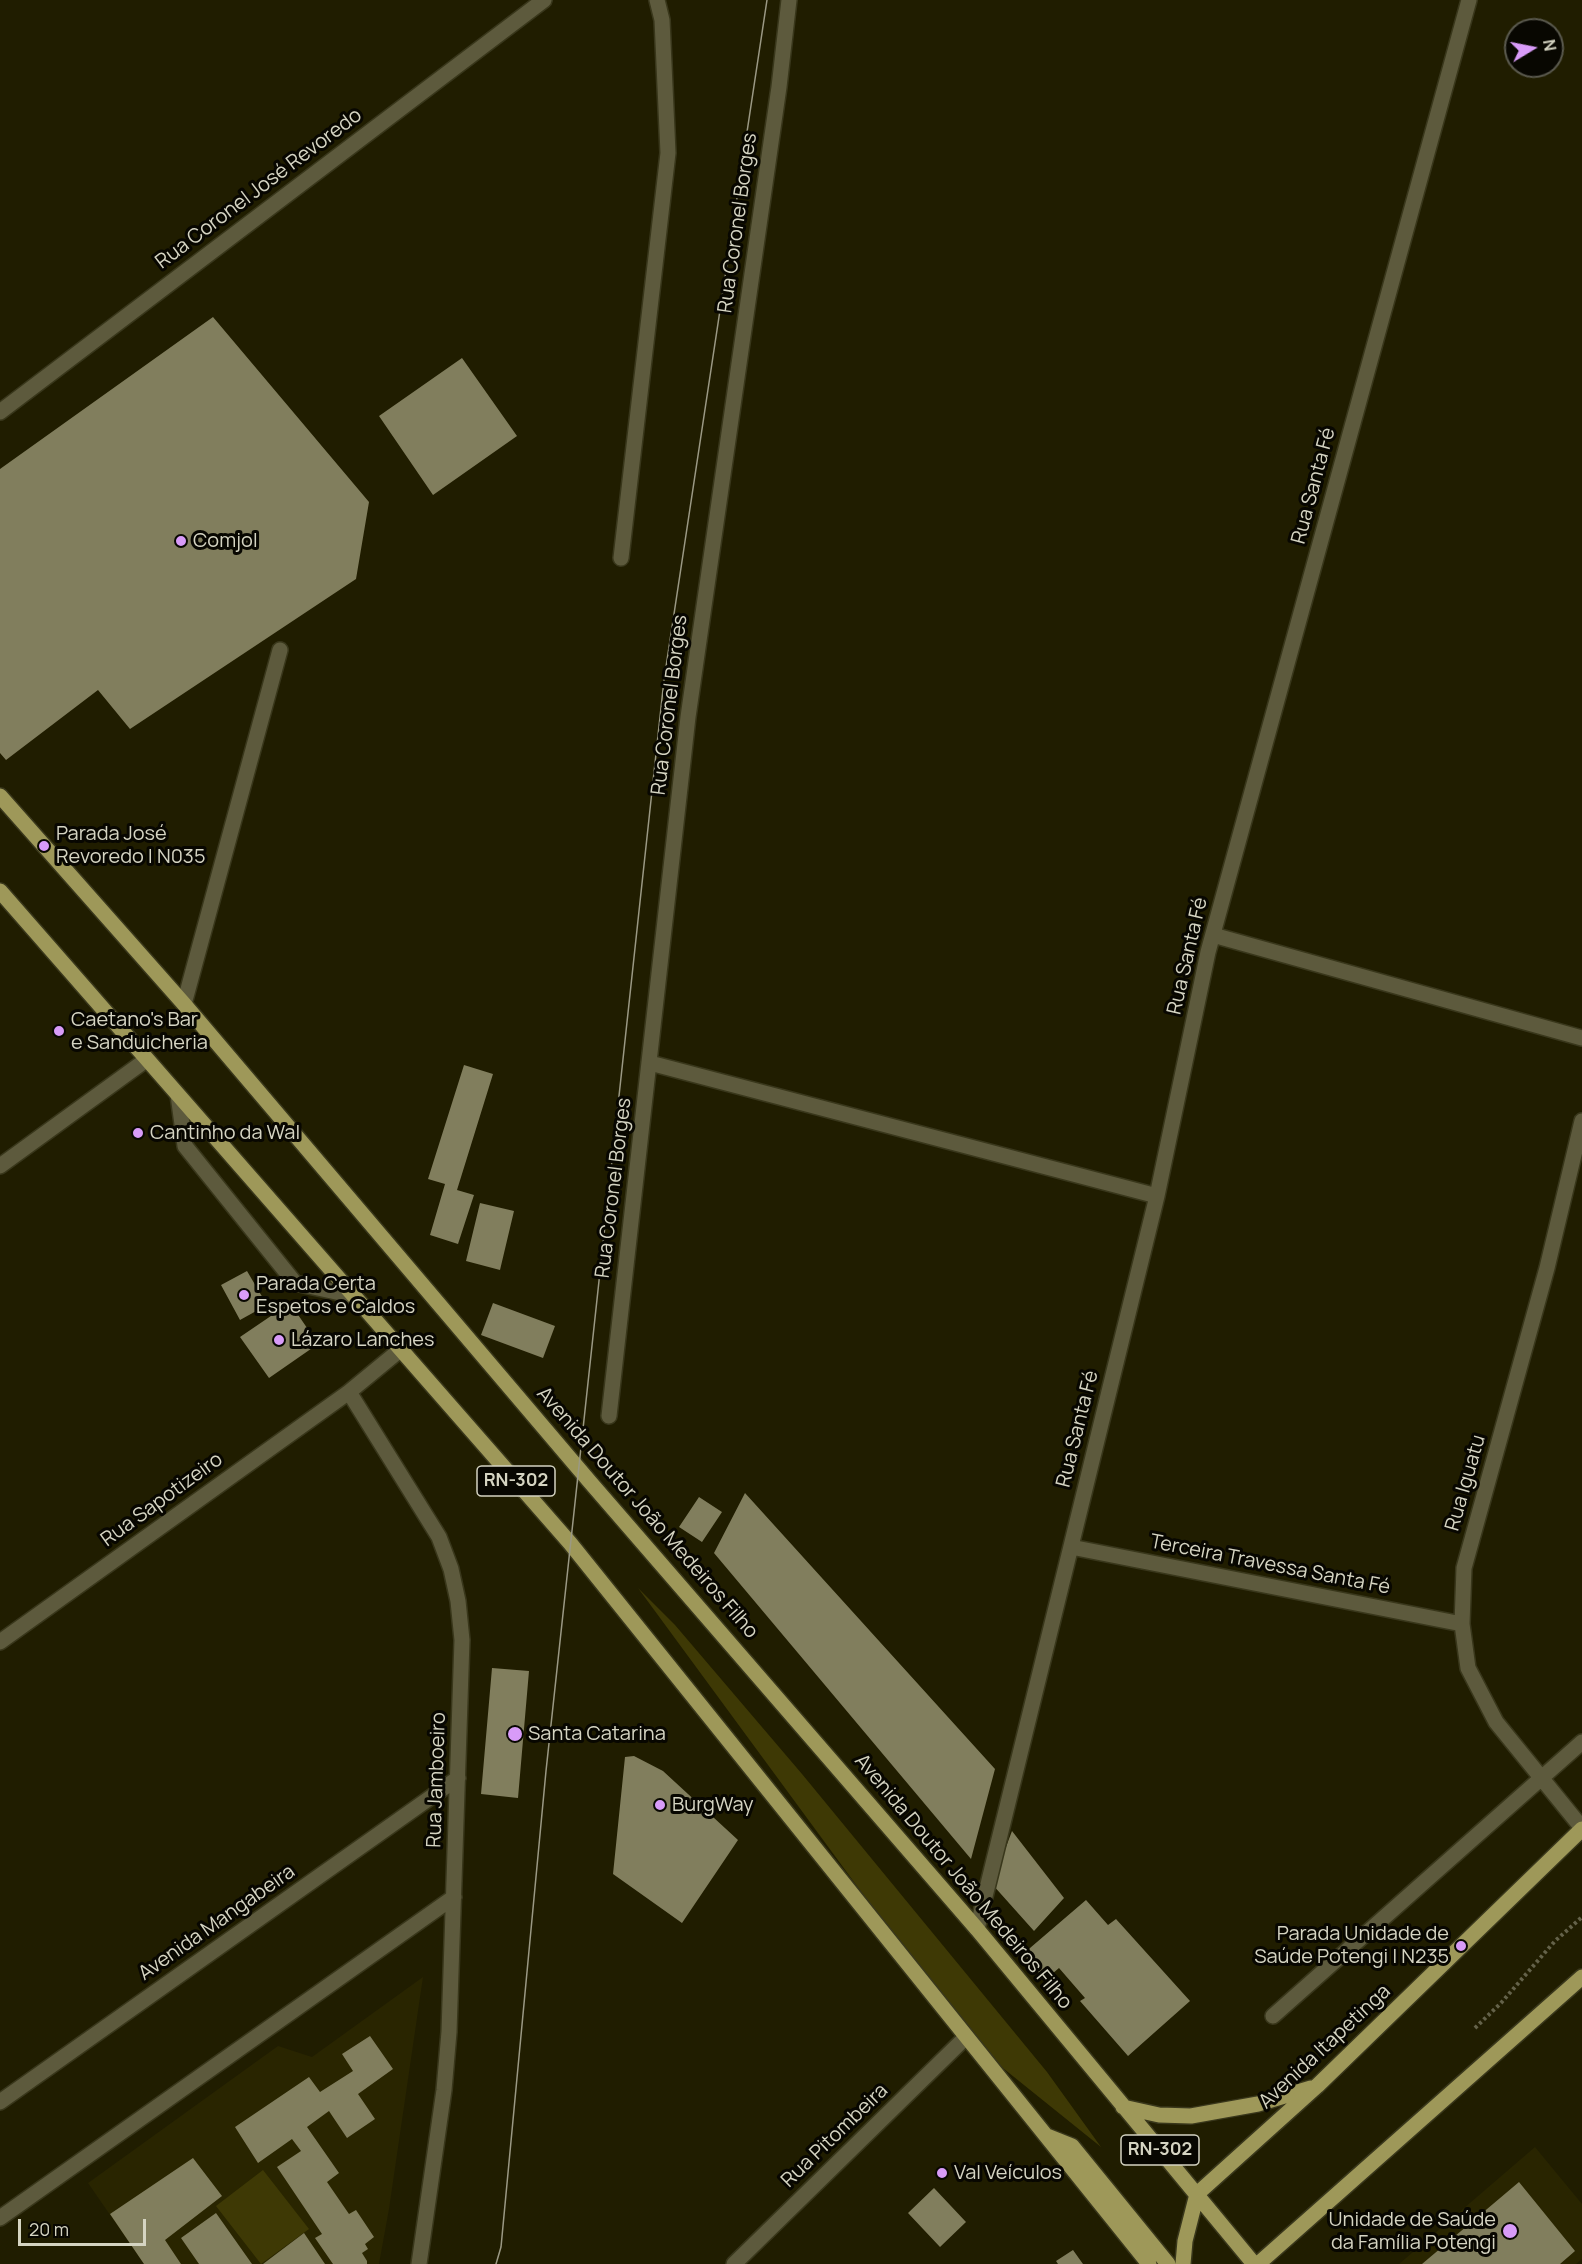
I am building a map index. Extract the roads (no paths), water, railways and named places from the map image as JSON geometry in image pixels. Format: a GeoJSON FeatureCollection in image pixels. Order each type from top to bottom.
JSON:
{"type":"FeatureCollection","features":[{"type":"Feature","properties":{"kind":"main road","name":"Avenida Doutor João Medeiros Filho"},"geometry":{"type":"LineString","coordinates":[[0,796],[184,1004],[590,1482],[977,1929],[1256,2264]]}},
{"type":"Feature","properties":{"kind":"main road","name":"RN-302"},"geometry":{"type":"LineString","coordinates":[[0,891],[570,1543],[1149,2264]]}},
{"type":"Feature","properties":{"kind":"main road","name":"Avenida Itapetinga"},"geometry":{"type":"LineString","coordinates":[[1197,2194],[1317,2086],[1582,1829]]}},
{"type":"Feature","properties":{"kind":"main road"},"geometry":{"type":"LineString","coordinates":[[1256,2264],[1582,1977]]}},
{"type":"Feature","properties":{"kind":"main road"},"geometry":{"type":"LineString","coordinates":[[1123,2107],[1159,2115],[1191,2116],[1258,2104],[1317,2086]]}},
{"type":"Feature","properties":{"kind":"main road"},"geometry":{"type":"LineString","coordinates":[[1045,2135],[1072,2146],[1168,2264]]}},
{"type":"Feature","properties":{"kind":"main road"},"geometry":{"type":"LineString","coordinates":[[1183,2264],[1185,2241],[1197,2194]]}},
{"type":"Feature","properties":{"kind":"street","name":"Rua Coronel José Revoredo"},"geometry":{"type":"LineString","coordinates":[[0,412],[544,0]]}},
{"type":"Feature","properties":{"kind":"street"},"geometry":{"type":"LineString","coordinates":[[621,558],[668,153],[663,31],[657,0]]}},
{"type":"Feature","properties":{"kind":"street","name":"Rua Coronel Borges"},"geometry":{"type":"LineString","coordinates":[[609,1416],[688,717],[779,87],[789,0]]}},
{"type":"Feature","properties":{"kind":"street","name":"Rua Santa Fé"},"geometry":{"type":"LineString","coordinates":[[977,1929],[1157,1196],[1213,935],[1469,0]]}},
{"type":"Feature","properties":{"kind":"street"},"geometry":{"type":"LineString","coordinates":[[184,1004],[280,650]]}},
{"type":"Feature","properties":{"kind":"street"},"geometry":{"type":"LineString","coordinates":[[1213,935],[1582,1038]]}},
{"type":"Feature","properties":{"kind":"street"},"geometry":{"type":"LineString","coordinates":[[0,1166],[146,1060]]}},
{"type":"Feature","properties":{"kind":"street"},"geometry":{"type":"LineString","coordinates":[[650,1063],[1157,1196]]}},
{"type":"Feature","properties":{"kind":"street"},"geometry":{"type":"LineString","coordinates":[[178,1095],[184,1146],[295,1283],[354,1296]]}},
{"type":"Feature","properties":{"kind":"street","name":"Rua Iguatu"},"geometry":{"type":"LineString","coordinates":[[1582,1121],[1547,1268],[1464,1568],[1462,1624],[1468,1668],[1496,1722],[1582,1829]]}},
{"type":"Feature","properties":{"kind":"street"},"geometry":{"type":"LineString","coordinates":[[349,1392],[400,1350]]}},
{"type":"Feature","properties":{"kind":"street","name":"Rua Sapotizeiro"},"geometry":{"type":"LineString","coordinates":[[0,1642],[349,1392]]}},
{"type":"Feature","properties":{"kind":"street","name":"Rua Jamboeiro"},"geometry":{"type":"LineString","coordinates":[[349,1392],[439,1537],[451,1569],[458,1601],[462,1640],[448,2043],[444,2090],[419,2264]]}},
{"type":"Feature","properties":{"kind":"street","name":"Terceira Travessa Santa Fé"},"geometry":{"type":"LineString","coordinates":[[1071,1547],[1462,1624]]}},
{"type":"Feature","properties":{"kind":"street"},"geometry":{"type":"LineString","coordinates":[[1273,2016],[1582,1742]]}},
{"type":"Feature","properties":{"kind":"street","name":"Avenida Mangabeira"},"geometry":{"type":"LineString","coordinates":[[0,2102],[458,1778]]}},
{"type":"Feature","properties":{"kind":"street"},"geometry":{"type":"LineString","coordinates":[[0,2218],[454,1897]]}},
{"type":"Feature","properties":{"kind":"street","name":"Rua Pitombeira"},"geometry":{"type":"LineString","coordinates":[[735,2264],[966,2037]]}},
{"type":"Feature","properties":{"kind":"tram line"},"geometry":{"type":"LineString","coordinates":[[496,2264],[501,2247],[546,1771],[664,680],[767,0]]}},
{"type":"Feature","properties":{"kind":"place","name":"Comjol"},"geometry":{"type":"Point","coordinates":[181,541]}},
{"type":"Feature","properties":{"kind":"place","name":"Parada José Revoredo | N035"},"geometry":{"type":"Point","coordinates":[44,846]}},
{"type":"Feature","properties":{"kind":"place","name":"Caetano's Bar e Sanduicheria"},"geometry":{"type":"Point","coordinates":[59,1031]}},
{"type":"Feature","properties":{"kind":"place","name":"Cantinho da Wal"},"geometry":{"type":"Point","coordinates":[138,1133]}},
{"type":"Feature","properties":{"kind":"place","name":"Parada Certa Espetos e Caldos"},"geometry":{"type":"Point","coordinates":[244,1295]}},
{"type":"Feature","properties":{"kind":"place","name":"Lázaro Lanches"},"geometry":{"type":"Point","coordinates":[279,1340]}},
{"type":"Feature","properties":{"kind":"place","name":"Santa Catarina"},"geometry":{"type":"Point","coordinates":[515,1734]}},
{"type":"Feature","properties":{"kind":"place","name":"BurgWay"},"geometry":{"type":"Point","coordinates":[660,1805]}},
{"type":"Feature","properties":{"kind":"place","name":"Parada Unidade de Saúde Potengi | N235"},"geometry":{"type":"Point","coordinates":[1461,1946]}},
{"type":"Feature","properties":{"kind":"place","name":"Val Veículos"},"geometry":{"type":"Point","coordinates":[942,2173]}},
{"type":"Feature","properties":{"kind":"place","name":"Unidade de Saúde da Família Potengi"},"geometry":{"type":"Point","coordinates":[1510,2231]}}]}
